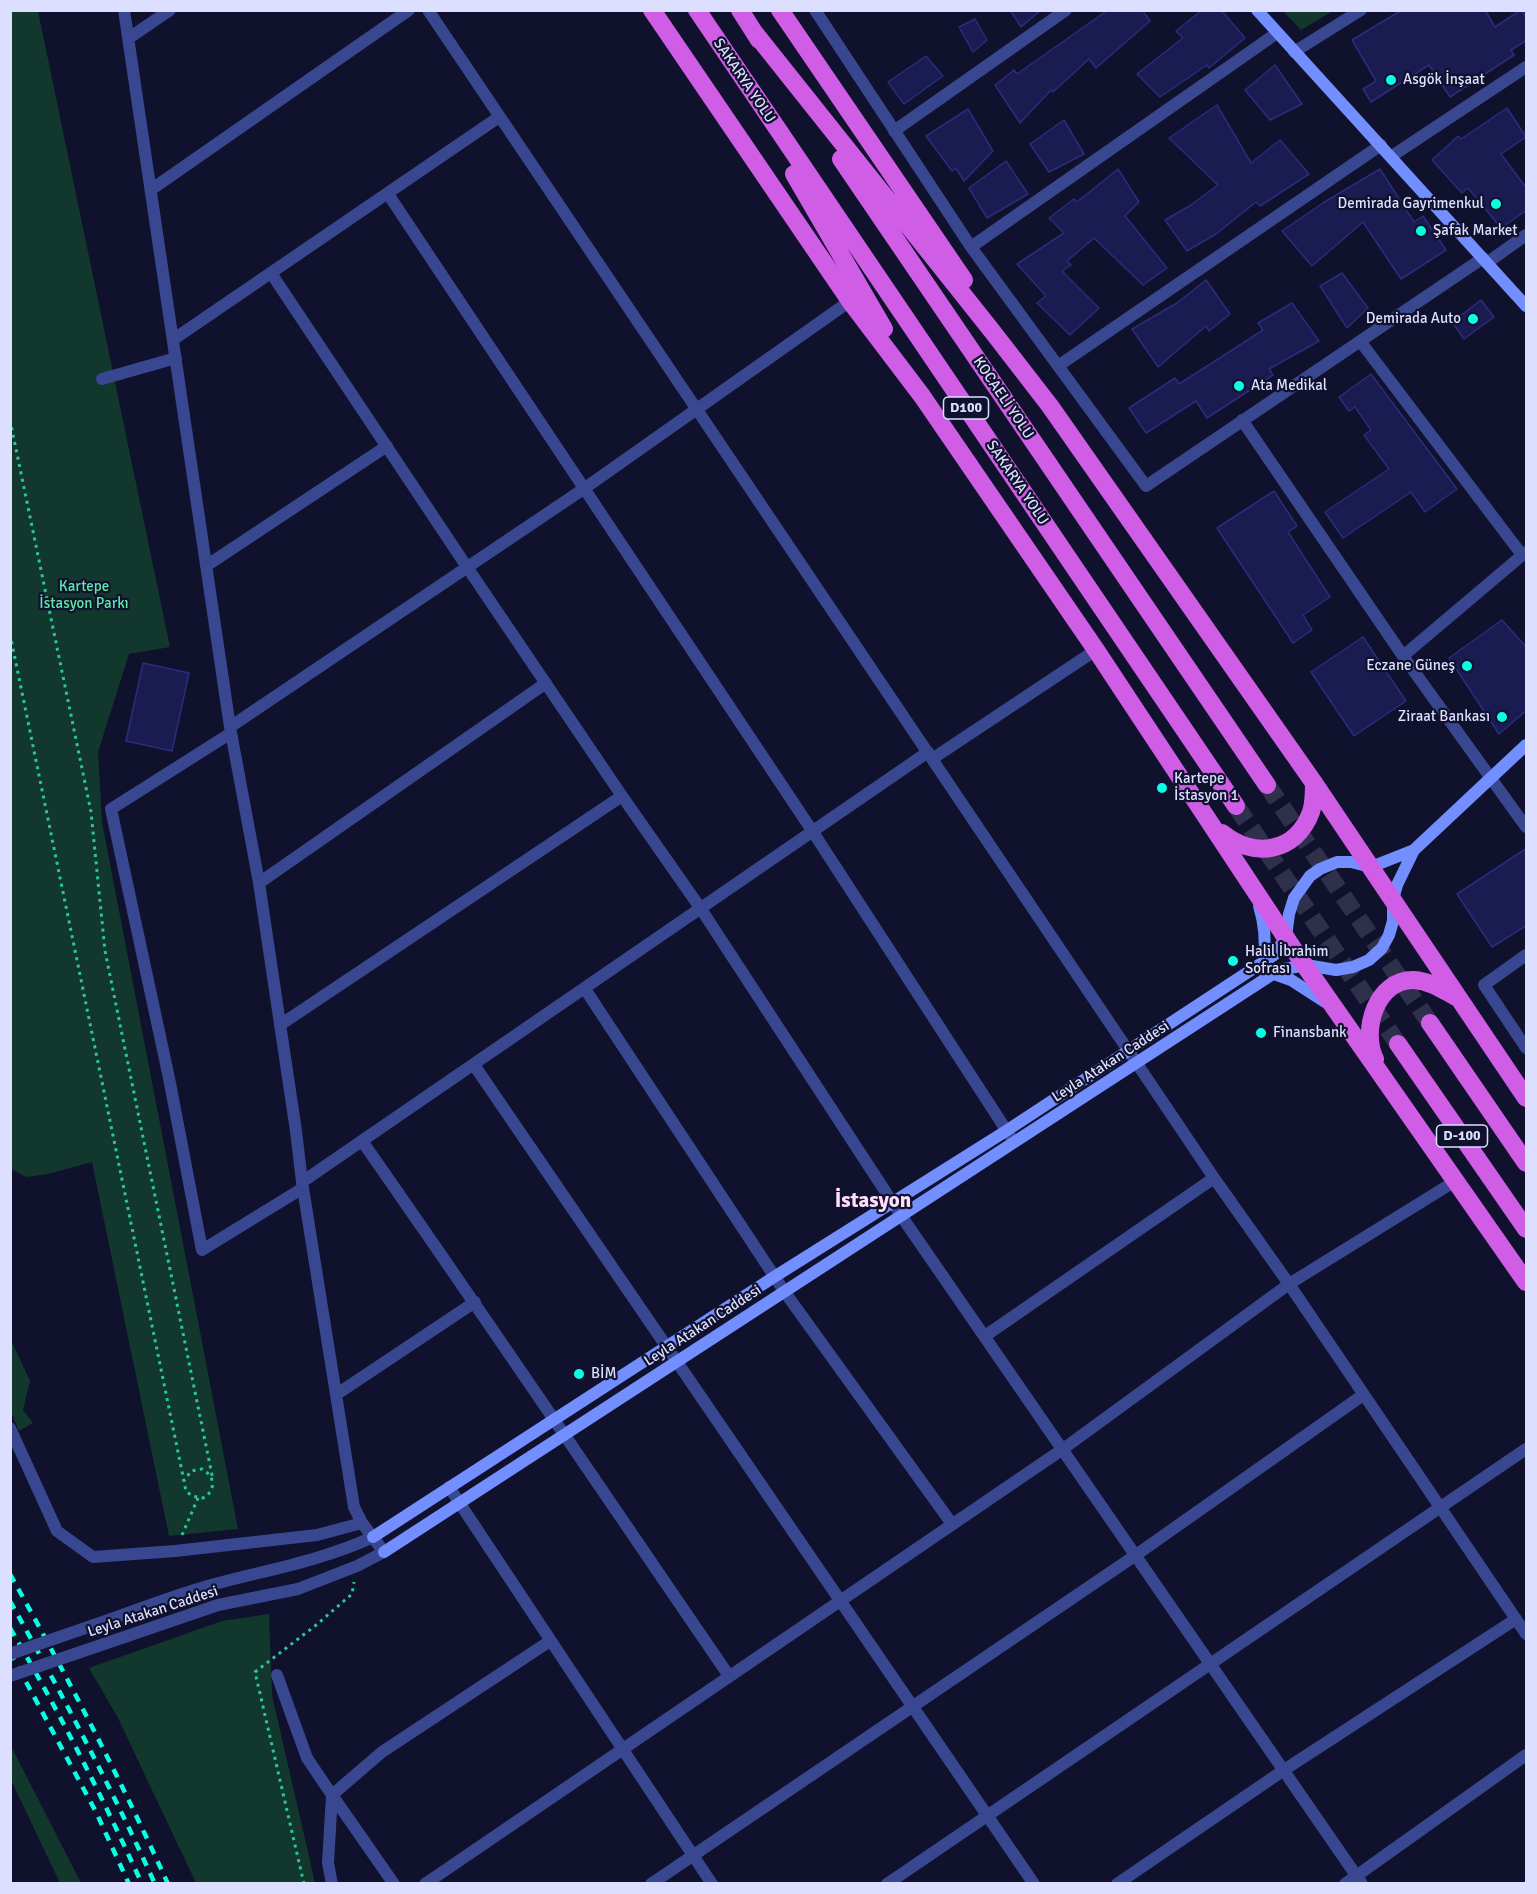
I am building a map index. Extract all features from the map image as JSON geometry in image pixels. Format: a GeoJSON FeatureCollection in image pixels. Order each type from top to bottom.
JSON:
{"type":"FeatureCollection","features":[{"type":"Feature","properties":{"kind":"highway"},"geometry":{"type":"LineString","coordinates":[[652,10],[850,301],[922,396],[1096,650],[1286,937],[1527,1282]]}},
{"type":"Feature","properties":{"kind":"highway"},"geometry":{"type":"LineString","coordinates":[[660,10],[700,81]]}},
{"type":"Feature","properties":{"kind":"highway","name":"SAKARYA YOLU"},"geometry":{"type":"LineString","coordinates":[[697,10],[1236,806]]}},
{"type":"Feature","properties":{"kind":"highway","name":"KOCAELİ YOLU"},"geometry":{"type":"LineString","coordinates":[[740,10],[1268,785]]}},
{"type":"Feature","properties":{"kind":"highway"},"geometry":{"type":"LineString","coordinates":[[780,10],[1050,406],[1314,783],[1527,1098]]}},
{"type":"Feature","properties":{"kind":"highway"},"geometry":{"type":"LineString","coordinates":[[754,32],[1050,406]]}},
{"type":"Feature","properties":{"kind":"highway"},"geometry":{"type":"LineString","coordinates":[[718,43],[922,396]]}},
{"type":"Feature","properties":{"kind":"highway"},"geometry":{"type":"LineString","coordinates":[[1215,828],[1233,842],[1249,848],[1260,850],[1284,843],[1306,822],[1312,809],[1314,783]]}},
{"type":"Feature","properties":{"kind":"highway"},"geometry":{"type":"LineString","coordinates":[[1386,1081],[1371,1051],[1369,1041],[1372,1013],[1378,1001],[1387,992],[1411,980],[1437,986],[1461,1000]]}},
{"type":"Feature","properties":{"kind":"highway","name":"D-100"},"geometry":{"type":"LineString","coordinates":[[1430,1023],[1527,1163]]}},
{"type":"Feature","properties":{"kind":"highway","name":"D-100"},"geometry":{"type":"LineString","coordinates":[[1398,1044],[1527,1229]]}},
{"type":"Feature","properties":{"kind":"main road"},"geometry":{"type":"LineString","coordinates":[[1257,10],[1527,306]]}},
{"type":"Feature","properties":{"kind":"main road"},"geometry":{"type":"LineString","coordinates":[[1277,972],[1306,965],[1336,970],[1353,967],[1369,960],[1382,948],[1389,935],[1397,885],[1414,850],[1527,745]]}},
{"type":"Feature","properties":{"kind":"main road"},"geometry":{"type":"LineString","coordinates":[[1269,958],[1286,937],[1294,898],[1310,876],[1337,862],[1351,861],[1371,867],[1414,850]]}},
{"type":"Feature","properties":{"kind":"main road"},"geometry":{"type":"LineString","coordinates":[[1254,887],[1264,924],[1269,958]]}},
{"type":"Feature","properties":{"kind":"main road","name":"Leyla Atakan Caddesi"},"geometry":{"type":"LineString","coordinates":[[373,1537],[774,1277],[1006,1131],[1269,958]]}},
{"type":"Feature","properties":{"kind":"main road"},"geometry":{"type":"LineString","coordinates":[[1277,972],[1310,990],[1337,1011]]}},
{"type":"Feature","properties":{"kind":"main road","name":"Leyla Atakan Caddesi"},"geometry":{"type":"LineString","coordinates":[[384,1552],[1277,972]]}},
{"type":"Feature","properties":{"kind":"street"},"geometry":{"type":"LineString","coordinates":[[124,10],[230,730],[259,883],[302,1185],[354,1507],[362,1523],[384,1552]]}},
{"type":"Feature","properties":{"kind":"street"},"geometry":{"type":"LineString","coordinates":[[129,38],[170,10]]}},
{"type":"Feature","properties":{"kind":"street"},"geometry":{"type":"LineString","coordinates":[[152,189],[409,10]]}},
{"type":"Feature","properties":{"kind":"street"},"geometry":{"type":"LineString","coordinates":[[428,10],[1214,1178],[1289,1284],[1527,1634]]}},
{"type":"Feature","properties":{"kind":"street"},"geometry":{"type":"LineString","coordinates":[[815,10],[971,247],[1146,486],[1360,340],[1527,235]]}},
{"type":"Feature","properties":{"kind":"street"},"geometry":{"type":"LineString","coordinates":[[894,131],[1066,10]]}},
{"type":"Feature","properties":{"kind":"street"},"geometry":{"type":"LineString","coordinates":[[1294,52],[1361,10]]}},
{"type":"Feature","properties":{"kind":"street"},"geometry":{"type":"LineString","coordinates":[[971,247],[1277,33]]}},
{"type":"Feature","properties":{"kind":"street"},"geometry":{"type":"LineString","coordinates":[[1392,156],[1527,67]]}},
{"type":"Feature","properties":{"kind":"street"},"geometry":{"type":"LineString","coordinates":[[174,339],[499,117]]}},
{"type":"Feature","properties":{"kind":"street"},"geometry":{"type":"LineString","coordinates":[[1058,366],[1380,145]]}},
{"type":"Feature","properties":{"kind":"street"},"geometry":{"type":"LineString","coordinates":[[388,194],[813,832],[1014,1143]]}},
{"type":"Feature","properties":{"kind":"street"},"geometry":{"type":"LineString","coordinates":[[271,273],[467,567],[701,909],[902,1217],[1359,1880]]}},
{"type":"Feature","properties":{"kind":"street"},"geometry":{"type":"LineString","coordinates":[[850,301],[585,488],[230,730],[111,808],[169,1078],[202,1250],[302,1185],[362,1141],[813,832],[1096,650]]}},
{"type":"Feature","properties":{"kind":"street"},"geometry":{"type":"LineString","coordinates":[[1360,340],[1524,554],[1403,656]]}},
{"type":"Feature","properties":{"kind":"street"},"geometry":{"type":"LineString","coordinates":[[102,379],[176,358]]}},
{"type":"Feature","properties":{"kind":"street"},"geometry":{"type":"LineString","coordinates":[[1242,420],[1403,656],[1527,827]]}},
{"type":"Feature","properties":{"kind":"street"},"geometry":{"type":"LineString","coordinates":[[206,566],[387,446]]}},
{"type":"Feature","properties":{"kind":"street"},"geometry":{"type":"LineString","coordinates":[[259,883],[546,683]]}},
{"type":"Feature","properties":{"kind":"street"},"geometry":{"type":"LineString","coordinates":[[280,1025],[622,796]]}},
{"type":"Feature","properties":{"kind":"street"},"geometry":{"type":"LineString","coordinates":[[1527,956],[1484,985],[1527,1048]]}},
{"type":"Feature","properties":{"kind":"street"},"geometry":{"type":"LineString","coordinates":[[585,988],[774,1277],[952,1524]]}},
{"type":"Feature","properties":{"kind":"street"},"geometry":{"type":"LineString","coordinates":[[474,1065],[665,1347],[842,1599],[1034,1884]]}},
{"type":"Feature","properties":{"kind":"street"},"geometry":{"type":"LineString","coordinates":[[362,1141],[475,1302],[729,1676]]}},
{"type":"Feature","properties":{"kind":"street"},"geometry":{"type":"LineString","coordinates":[[985,1336],[1214,1178]]}},
{"type":"Feature","properties":{"kind":"street"},"geometry":{"type":"LineString","coordinates":[[425,1884],[1063,1449],[1289,1284],[1456,1180]]}},
{"type":"Feature","properties":{"kind":"street"},"geometry":{"type":"LineString","coordinates":[[337,1394],[475,1302]]}},
{"type":"Feature","properties":{"kind":"street"},"geometry":{"type":"LineString","coordinates":[[651,1884],[1136,1555],[1363,1395]]}},
{"type":"Feature","properties":{"kind":"street"},"geometry":{"type":"LineString","coordinates":[[10,1428],[57,1531],[93,1557],[176,1551],[317,1535],[362,1523]]}},
{"type":"Feature","properties":{"kind":"street"},"geometry":{"type":"LineString","coordinates":[[887,1884],[1527,1449]]}},
{"type":"Feature","properties":{"kind":"street"},"geometry":{"type":"LineString","coordinates":[[449,1487],[712,1884]]}},
{"type":"Feature","properties":{"kind":"street","name":"Leyla Atakan Caddesi"},"geometry":{"type":"LineString","coordinates":[[10,1654],[209,1585],[295,1565],[349,1548],[373,1537]]}},
{"type":"Feature","properties":{"kind":"street","name":"Leyla Atakan Caddesi"},"geometry":{"type":"LineString","coordinates":[[10,1676],[218,1605],[298,1589],[357,1566],[384,1552]]}},
{"type":"Feature","properties":{"kind":"street"},"geometry":{"type":"LineString","coordinates":[[1117,1884],[1284,1770],[1516,1619]]}},
{"type":"Feature","properties":{"kind":"street"},"geometry":{"type":"LineString","coordinates":[[332,1884],[328,1863],[332,1795],[382,1752],[550,1641]]}},
{"type":"Feature","properties":{"kind":"street"},"geometry":{"type":"LineString","coordinates":[[277,1676],[307,1758],[394,1884]]}},
{"type":"Feature","properties":{"kind":"street"},"geometry":{"type":"LineString","coordinates":[[1345,1884],[1359,1880],[1527,1755]]}},
{"type":"Feature","properties":{"kind":"path"},"geometry":{"type":"LineString","coordinates":[[10,420],[91,812],[105,951],[213,1480],[211,1492],[198,1498],[186,1491],[10,634]]}},
{"type":"Feature","properties":{"kind":"path"},"geometry":{"type":"LineString","coordinates":[[184,1481],[187,1474],[196,1469],[207,1472],[213,1480]]}},
{"type":"Feature","properties":{"kind":"path"},"geometry":{"type":"LineString","coordinates":[[176,1551],[198,1498]]}},
{"type":"Feature","properties":{"kind":"green space","name":"Kartepe İstasyon Parkı"},"geometry":{"type":"Polygon","coordinates":[[[10,11],[38,11],[170,647],[129,654],[98,752],[102,822],[238,1529],[169,1536],[92,1162],[48,1174],[26,1177],[11,1169],[10,11]]]}},
{"type":"Feature","properties":{"kind":"green space"},"geometry":{"type":"Polygon","coordinates":[[[1283,11],[1333,11],[1301,30],[1283,11]]]}},
{"type":"Feature","properties":{"kind":"green space"},"geometry":{"type":"Polygon","coordinates":[[[11,1340],[30,1381],[23,1410],[33,1423],[19,1431],[11,1412],[11,1340]]]}},
{"type":"Feature","properties":{"kind":"green space"},"geometry":{"type":"Polygon","coordinates":[[[269,1614],[272,1695],[315,1883],[196,1883],[118,1718],[89,1668],[222,1621],[269,1614]]]}},
{"type":"Feature","properties":{"kind":"green space"},"geometry":{"type":"Polygon","coordinates":[[[11,1746],[81,1883],[60,1883],[11,1780],[11,1746]]]}},
{"type":"Feature","properties":{"kind":"building"},"geometry":{"type":"Polygon","coordinates":[[[1010,10],[1041,10],[1021,27],[1010,10]]]}},
{"type":"Feature","properties":{"kind":"building"},"geometry":{"type":"Polygon","coordinates":[[[1108,10],[1142,10],[1150,21],[1096,68],[1089,59],[1053,92],[1051,90],[1020,123],[995,85],[1014,70],[1017,74],[1108,10]]]}},
{"type":"Feature","properties":{"kind":"building"},"geometry":{"type":"Polygon","coordinates":[[[1202,10],[1221,10],[1245,38],[1209,68],[1207,65],[1160,97],[1137,74],[1183,38],[1176,31],[1202,10]]]}},
{"type":"Feature","properties":{"kind":"building"},"geometry":{"type":"Polygon","coordinates":[[[1402,10],[1485,10],[1495,27],[1521,10],[1527,18],[1527,40],[1511,50],[1514,55],[1450,97],[1429,65],[1371,102],[1363,89],[1376,81],[1352,40],[1402,10]]]}},
{"type":"Feature","properties":{"kind":"building"},"geometry":{"type":"Polygon","coordinates":[[[975,19],[987,40],[973,52],[959,27],[975,19]]]}},
{"type":"Feature","properties":{"kind":"building"},"geometry":{"type":"Polygon","coordinates":[[[926,56],[943,76],[904,104],[888,82],[926,56]]]}},
{"type":"Feature","properties":{"kind":"building"},"geometry":{"type":"Polygon","coordinates":[[[1275,65],[1302,104],[1270,120],[1245,90],[1275,65]]]}},
{"type":"Feature","properties":{"kind":"building"},"geometry":{"type":"Polygon","coordinates":[[[1217,105],[1251,163],[1280,140],[1309,174],[1260,206],[1256,202],[1216,234],[1187,251],[1165,220],[1191,205],[1218,185],[1169,138],[1217,105]]]}},
{"type":"Feature","properties":{"kind":"building"},"geometry":{"type":"Polygon","coordinates":[[[1507,108],[1526,137],[1501,154],[1527,189],[1527,210],[1501,228],[1468,188],[1462,193],[1432,160],[1458,136],[1461,139],[1507,108]]]}},
{"type":"Feature","properties":{"kind":"building"},"geometry":{"type":"Polygon","coordinates":[[[968,109],[993,151],[964,181],[956,168],[952,171],[926,136],[968,109]]]}},
{"type":"Feature","properties":{"kind":"building"},"geometry":{"type":"Polygon","coordinates":[[[1064,120],[1084,154],[1049,172],[1030,144],[1064,120]]]}},
{"type":"Feature","properties":{"kind":"building"},"geometry":{"type":"Polygon","coordinates":[[[1006,161],[1028,194],[987,218],[969,188],[1006,161]]]}},
{"type":"Feature","properties":{"kind":"building"},"geometry":{"type":"Polygon","coordinates":[[[1118,169],[1139,202],[1125,216],[1167,268],[1143,285],[1094,238],[1067,261],[1071,265],[1062,271],[1099,308],[1070,335],[1037,303],[1046,296],[1017,264],[1064,233],[1049,218],[1074,199],[1077,202],[1118,169]]]}},
{"type":"Feature","properties":{"kind":"building"},"geometry":{"type":"Polygon","coordinates":[[[1380,169],[1414,222],[1423,216],[1446,250],[1401,279],[1363,222],[1312,266],[1282,231],[1380,169]]]}},
{"type":"Feature","properties":{"kind":"building"},"geometry":{"type":"Polygon","coordinates":[[[1342,273],[1368,308],[1347,328],[1320,286],[1342,273]]]}},
{"type":"Feature","properties":{"kind":"building"},"geometry":{"type":"Polygon","coordinates":[[[1206,280],[1230,314],[1209,331],[1206,326],[1158,367],[1132,329],[1177,303],[1206,280]]]}},
{"type":"Feature","properties":{"kind":"building","name":"Demirada Auto"},"geometry":{"type":"Polygon","coordinates":[[[1481,300],[1494,317],[1464,339],[1452,322],[1481,300]]]}},
{"type":"Feature","properties":{"kind":"building"},"geometry":{"type":"Polygon","coordinates":[[[1292,303],[1319,341],[1269,369],[1273,375],[1207,418],[1196,401],[1146,433],[1129,408],[1175,378],[1179,384],[1212,363],[1263,330],[1258,323],[1292,303]]]}},
{"type":"Feature","properties":{"kind":"building"},"geometry":{"type":"Polygon","coordinates":[[[1371,374],[1457,489],[1425,512],[1411,492],[1343,538],[1325,512],[1389,469],[1364,435],[1371,430],[1355,407],[1349,411],[1339,397],[1371,374]]]}},
{"type":"Feature","properties":{"kind":"building"},"geometry":{"type":"Polygon","coordinates":[[[1274,491],[1297,526],[1288,532],[1330,597],[1303,615],[1312,630],[1293,643],[1217,528],[1274,491]]]}},
{"type":"Feature","properties":{"kind":"building"},"geometry":{"type":"Polygon","coordinates":[[[1502,620],[1527,648],[1527,710],[1499,734],[1449,658],[1502,620]]]}},
{"type":"Feature","properties":{"kind":"building"},"geometry":{"type":"Polygon","coordinates":[[[1363,637],[1406,701],[1354,736],[1311,672],[1363,637]]]}},
{"type":"Feature","properties":{"kind":"building"},"geometry":{"type":"Polygon","coordinates":[[[143,663],[189,673],[172,751],[126,741],[143,663]]]}},
{"type":"Feature","properties":{"kind":"building"},"geometry":{"type":"Polygon","coordinates":[[[1527,848],[1527,925],[1492,947],[1457,894],[1527,848]]]}},
{"type":"Feature","properties":{"kind":"tunnel"},"geometry":{"type":"LineString","coordinates":[[1267,785],[1430,1023]]}},
{"type":"Feature","properties":{"kind":"tunnel"},"geometry":{"type":"LineString","coordinates":[[1236,806],[1398,1044]]}},
{"type":"Feature","properties":{"kind":"railway"},"geometry":{"type":"LineString","coordinates":[[10,1574],[92,1727],[168,1884]]}},
{"type":"Feature","properties":{"kind":"railway"},"geometry":{"type":"LineString","coordinates":[[10,1601],[85,1741],[155,1884]]}},
{"type":"Feature","properties":{"kind":"railway"},"geometry":{"type":"LineString","coordinates":[[10,1628],[79,1754],[142,1884]]}},
{"type":"Feature","properties":{"kind":"railway"},"geometry":{"type":"LineString","coordinates":[[10,1652],[96,1812],[129,1884]]}},
{"type":"Feature","properties":{"kind":"place","name":"Asgök İnşaat"},"geometry":{"type":"Point","coordinates":[1391,80]}},
{"type":"Feature","properties":{"kind":"place","name":"Demirada Gayrimenkul"},"geometry":{"type":"Point","coordinates":[1496,204]}},
{"type":"Feature","properties":{"kind":"place","name":"Şafak Market"},"geometry":{"type":"Point","coordinates":[1421,231]}},
{"type":"Feature","properties":{"kind":"place","name":"Demirada Auto"},"geometry":{"type":"Point","coordinates":[1473,319]}},
{"type":"Feature","properties":{"kind":"place","name":"Ata Medikal"},"geometry":{"type":"Point","coordinates":[1239,386]}},
{"type":"Feature","properties":{"kind":"place","name":"Eczane Güneş"},"geometry":{"type":"Point","coordinates":[1467,666]}},
{"type":"Feature","properties":{"kind":"place","name":"Ziraat Bankası"},"geometry":{"type":"Point","coordinates":[1502,717]}},
{"type":"Feature","properties":{"kind":"place","name":"Kartepe İstasyon 1"},"geometry":{"type":"Point","coordinates":[1162,788]}},
{"type":"Feature","properties":{"kind":"place","name":"Halil İbrahim Sofrası"},"geometry":{"type":"Point","coordinates":[1233,961]}},
{"type":"Feature","properties":{"kind":"place","name":"Finansbank"},"geometry":{"type":"Point","coordinates":[1261,1033]}},
{"type":"Feature","properties":{"kind":"place","name":"BİM"},"geometry":{"type":"Point","coordinates":[579,1374]}},
{"type":"Feature","properties":{"kind":"district","name":"İstasyon"},"geometry":{"type":"Point","coordinates":[873,1201]}}]}
